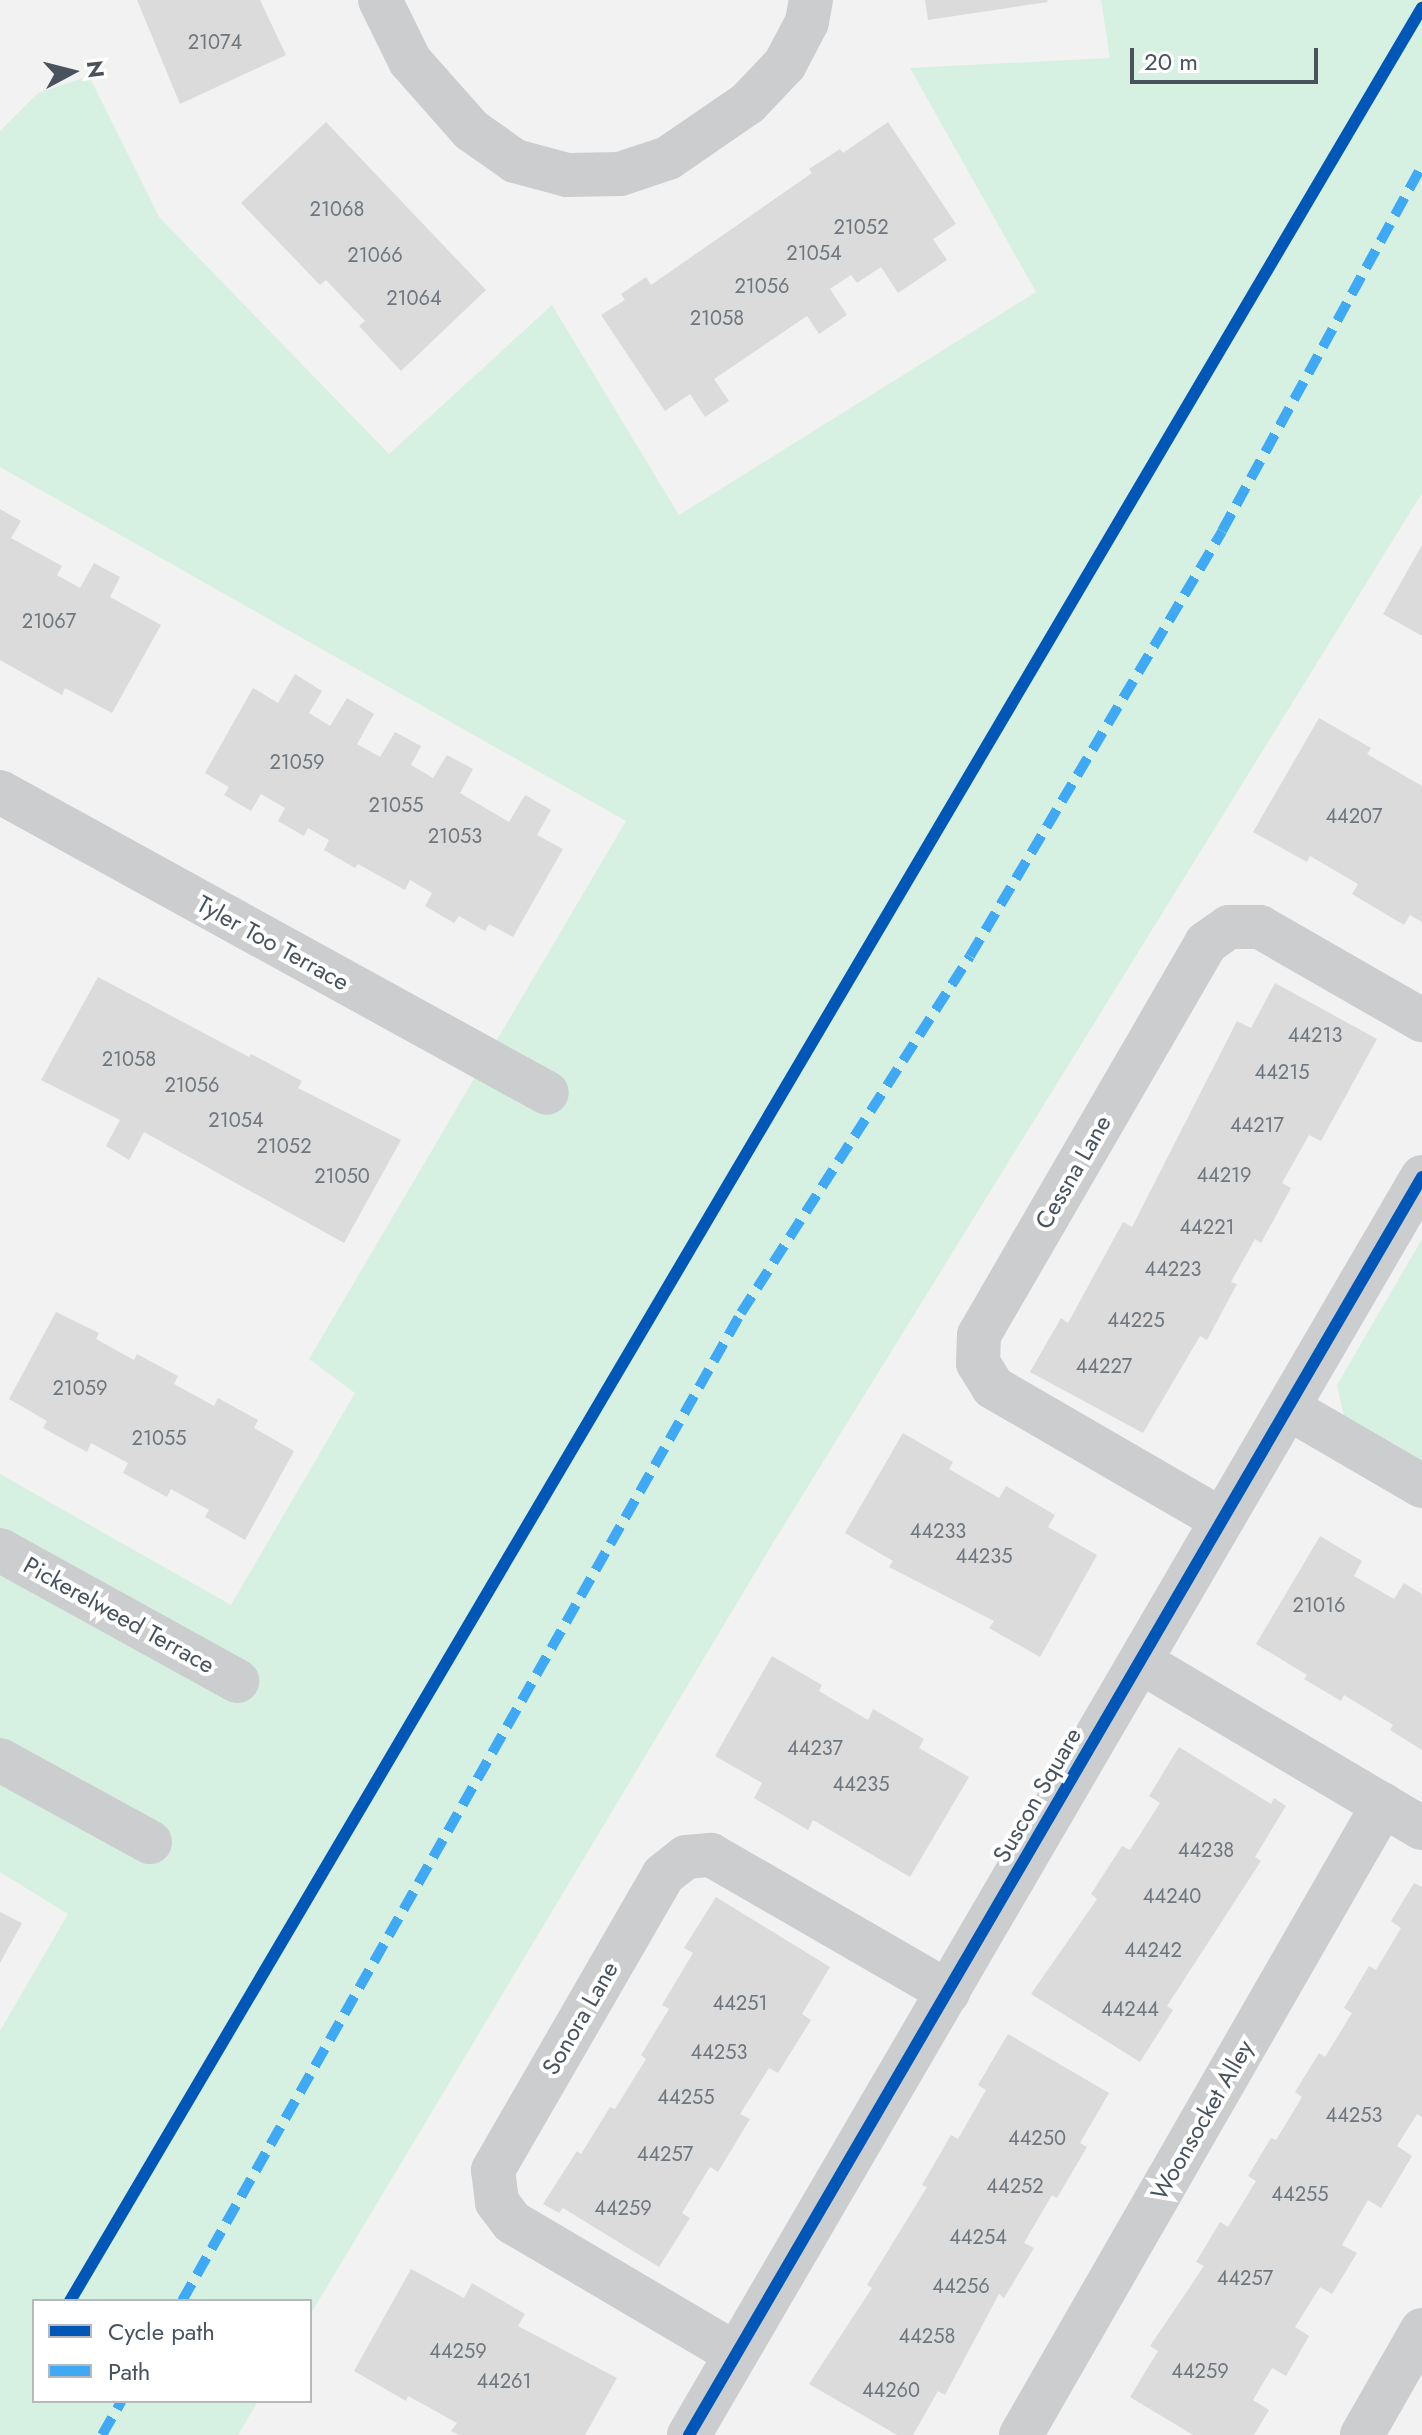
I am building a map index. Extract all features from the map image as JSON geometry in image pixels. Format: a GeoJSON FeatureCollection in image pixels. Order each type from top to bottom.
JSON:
{"type":"FeatureCollection","features":[{"type":"Feature","properties":{"kind":"street"},"geometry":{"type":"LineString","coordinates":[[380,0],[410,61],[471,130],[515,161],[567,175],[620,174],[668,158],[748,103],[785,64],[807,22],[811,0]]}},
{"type":"Feature","properties":{"kind":"street","name":"Tyler Too Terrace"},"geometry":{"type":"LineString","coordinates":[[0,792],[547,1093]]}},
{"type":"Feature","properties":{"kind":"street","name":"Cessna Lane"},"geometry":{"type":"LineString","coordinates":[[1222,1520],[993,1387],[978,1363],[979,1335],[1206,943],[1229,927],[1260,927],[1422,1020]]}},
{"type":"Feature","properties":{"kind":"street","name":"Suscon Square"},"geometry":{"type":"LineString","coordinates":[[689,2435],[1422,1177]]}},
{"type":"Feature","properties":{"kind":"street"},"geometry":{"type":"LineString","coordinates":[[1288,1408],[1422,1486]]}},
{"type":"Feature","properties":{"kind":"street","name":"Pickerelweed Terrace"},"geometry":{"type":"LineString","coordinates":[[0,1550],[237,1681]]}},
{"type":"Feature","properties":{"kind":"street"},"geometry":{"type":"LineString","coordinates":[[1141,1662],[1422,1828]]}},
{"type":"Feature","properties":{"kind":"street"},"geometry":{"type":"LineString","coordinates":[[0,1760],[150,1842]]}},
{"type":"Feature","properties":{"kind":"street","name":"Woonsocket Alley"},"geometry":{"type":"LineString","coordinates":[[1021,2435],[1383,1805]]}},
{"type":"Feature","properties":{"kind":"street","name":"Sonora Lane"},"geometry":{"type":"LineString","coordinates":[[736,2354],[512,2222],[497,2202],[493,2170],[663,1875],[686,1857],[711,1855],[948,1992]]}},
{"type":"Feature","properties":{"kind":"street"},"geometry":{"type":"LineString","coordinates":[[1362,2435],[1422,2330]]}},
{"type":"Feature","properties":{"kind":"green space"},"geometry":{"type":"Polygon","coordinates":[[[1101,0],[1422,0],[1422,493],[776,1538],[312,2312],[312,2299],[32,2299],[32,2403],[257,2403],[238,2435],[0,2435],[0,2031],[68,1914],[0,1872],[0,1474],[231,1605],[355,1393],[309,1359],[626,821],[0,467],[0,131],[38,93],[89,76],[159,217],[389,454],[552,305],[679,515],[1036,292],[910,68],[1110,58],[1101,0]]]}},
{"type":"Feature","properties":{"kind":"green space"},"geometry":{"type":"Polygon","coordinates":[[[1422,1239],[1422,1463],[1344,1417],[1337,1385],[1422,1239]]]}},
{"type":"Feature","properties":{"kind":"building"},"geometry":{"type":"Polygon","coordinates":[[[137,0],[260,0],[286,55],[180,104],[137,0]]]}},
{"type":"Feature","properties":{"kind":"building"},"geometry":{"type":"Polygon","coordinates":[[[925,0],[1047,0],[1048,2],[928,20],[925,0]]]}},
{"type":"Feature","properties":{"kind":"building"},"geometry":{"type":"Polygon","coordinates":[[[326,122],[486,290],[401,371],[359,326],[365,321],[326,280],[320,285],[241,203],[326,122]]]}},
{"type":"Feature","properties":{"kind":"building"},"geometry":{"type":"Polygon","coordinates":[[[888,122],[956,224],[933,239],[947,260],[898,293],[881,267],[857,283],[851,275],[830,289],[847,315],[819,334],[807,316],[714,379],[729,401],[705,417],[690,394],[665,411],[601,315],[625,300],[621,294],[646,277],[651,285],[812,173],[809,169],[840,149],[843,153],[888,122]]]}},
{"type":"Feature","properties":{"kind":"building"},"geometry":{"type":"Polygon","coordinates":[[[0,509],[21,521],[11,538],[62,566],[57,575],[80,588],[94,563],[120,577],[110,597],[161,625],[112,713],[65,688],[62,695],[0,660],[0,509]]]}},
{"type":"Feature","properties":{"kind":"building"},"geometry":{"type":"Polygon","coordinates":[[[1422,545],[1422,636],[1383,614],[1422,545]]]}},
{"type":"Feature","properties":{"kind":"building"},"geometry":{"type":"Polygon","coordinates":[[[295,674],[322,691],[309,713],[330,726],[347,698],[374,714],[357,744],[380,757],[395,732],[421,746],[411,765],[433,778],[447,755],[473,769],[460,793],[509,822],[525,795],[551,810],[537,835],[563,849],[513,937],[489,924],[485,931],[459,916],[454,923],[425,906],[432,893],[410,880],[405,890],[358,864],[355,868],[324,850],[329,840],[308,828],[304,836],[278,821],[285,808],[261,794],[251,811],[224,795],[229,787],[205,773],[253,688],[278,703],[295,674]]]}},
{"type":"Feature","properties":{"kind":"building"},"geometry":{"type":"Polygon","coordinates":[[[1319,718],[1371,748],[1367,754],[1422,786],[1422,922],[1410,915],[1404,925],[1352,894],[1358,884],[1310,856],[1307,862],[1253,832],[1319,718]]]}},
{"type":"Feature","properties":{"kind":"building"},"geometry":{"type":"Polygon","coordinates":[[[98,977],[249,1057],[251,1054],[302,1081],[298,1088],[401,1140],[344,1243],[144,1132],[129,1160],[106,1146],[120,1120],[41,1080],[98,977]]]}},
{"type":"Feature","properties":{"kind":"building"},"geometry":{"type":"Polygon","coordinates":[[[1275,983],[1377,1039],[1321,1141],[1309,1135],[1282,1183],[1291,1188],[1261,1243],[1255,1239],[1231,1282],[1237,1284],[1207,1340],[1200,1336],[1143,1433],[1030,1372],[1061,1318],[1068,1323],[1123,1222],[1132,1227],[1237,1021],[1251,1028],[1275,983]]]}},
{"type":"Feature","properties":{"kind":"building"},"geometry":{"type":"Polygon","coordinates":[[[56,1312],[99,1333],[96,1339],[134,1360],[137,1354],[178,1376],[174,1384],[214,1406],[218,1398],[258,1420],[254,1428],[294,1451],[245,1540],[205,1517],[209,1510],[171,1489],[167,1497],[123,1473],[128,1463],[91,1443],[87,1452],[43,1428],[47,1421],[9,1399],[56,1312]]]}},
{"type":"Feature","properties":{"kind":"building"},"geometry":{"type":"Polygon","coordinates":[[[903,1433],[953,1462],[949,1469],[999,1498],[1006,1486],[1055,1515],[1048,1527],[1097,1555],[1040,1657],[989,1628],[994,1621],[889,1567],[893,1561],[845,1533],[903,1433]]]}},
{"type":"Feature","properties":{"kind":"building"},"geometry":{"type":"Polygon","coordinates":[[[1320,1536],[1362,1561],[1354,1576],[1394,1599],[1404,1583],[1422,1594],[1422,1750],[1390,1730],[1393,1725],[1344,1695],[1341,1701],[1304,1679],[1307,1675],[1256,1644],[1320,1536]]]}},
{"type":"Feature","properties":{"kind":"building"},"geometry":{"type":"Polygon","coordinates":[[[772,1656],[822,1685],[819,1691],[868,1720],[873,1709],[924,1739],[919,1748],[969,1777],[910,1877],[813,1820],[808,1830],[754,1798],[762,1783],[715,1756],[772,1656]]]}},
{"type":"Feature","properties":{"kind":"building"},"geometry":{"type":"Polygon","coordinates":[[[1179,1747],[1271,1804],[1274,1798],[1286,1806],[1255,1857],[1261,1861],[1167,2006],[1173,2010],[1140,2062],[1031,1994],[1097,1899],[1091,1894],[1122,1846],[1130,1850],[1160,1803],[1149,1796],[1179,1747]]]}},
{"type":"Feature","properties":{"kind":"building"},"geometry":{"type":"Polygon","coordinates":[[[1414,1883],[1422,1887],[1422,2117],[1417,2114],[1397,2146],[1412,2156],[1381,2208],[1368,2200],[1342,2245],[1357,2253],[1332,2294],[1320,2287],[1295,2327],[1309,2336],[1286,2376],[1272,2368],[1253,2400],[1269,2410],[1254,2435],[1193,2435],[1130,2397],[1158,2351],[1150,2346],[1204,2266],[1196,2262],[1220,2222],[1228,2227],[1256,2181],[1248,2176],[1271,2138],[1276,2140],[1302,2097],[1295,2092],[1319,2053],[1325,2057],[1352,2013],[1344,2008],[1369,1966],[1376,1970],[1401,1928],[1391,1921],[1414,1883]]]}},
{"type":"Feature","properties":{"kind":"building"},"geometry":{"type":"Polygon","coordinates":[[[716,1897],[830,1967],[802,2014],[811,2020],[778,2073],[769,2068],[740,2114],[750,2119],[718,2172],[710,2167],[682,2213],[690,2218],[659,2267],[563,2208],[559,2213],[543,2204],[577,2151],[581,2154],[610,2107],[615,2109],[646,2059],[641,2055],[669,2009],[662,2005],[693,1953],[684,1948],[716,1897]]]}},
{"type":"Feature","properties":{"kind":"building"},"geometry":{"type":"Polygon","coordinates":[[[0,1912],[22,1923],[0,1963],[0,1912]]]}},
{"type":"Feature","properties":{"kind":"building"},"geometry":{"type":"Polygon","coordinates":[[[1008,2034],[1109,2093],[1080,2143],[1087,2147],[1057,2198],[1052,2195],[1024,2243],[1034,2248],[1004,2298],[999,2294],[945,2395],[938,2391],[913,2435],[897,2435],[809,2384],[872,2288],[867,2285],[927,2187],[922,2185],[951,2135],[958,2139],[986,2090],[978,2085],[1008,2034]]]}},
{"type":"Feature","properties":{"kind":"building"},"geometry":{"type":"Polygon","coordinates":[[[411,2269],[464,2298],[472,2283],[525,2314],[518,2326],[617,2378],[585,2435],[459,2435],[451,2431],[457,2423],[408,2396],[406,2401],[354,2371],[411,2269]]]}},
{"type":"Feature","properties":{"kind":"marked path"},"geometry":{"type":"LineString","coordinates":[[183,2299],[741,1313],[970,956],[1222,531],[1422,166]]}},
{"type":"Feature","properties":{"kind":"marked path"},"geometry":{"type":"LineString","coordinates":[[102,2435],[121,2403]]}},
{"type":"Feature","properties":{"kind":"cycle path"},"geometry":{"type":"LineString","coordinates":[[71,2299],[1422,8]]}},
{"type":"Feature","properties":{"kind":"cycle path"},"geometry":{"type":"LineString","coordinates":[[689,2435],[1422,1177]]}}]}
